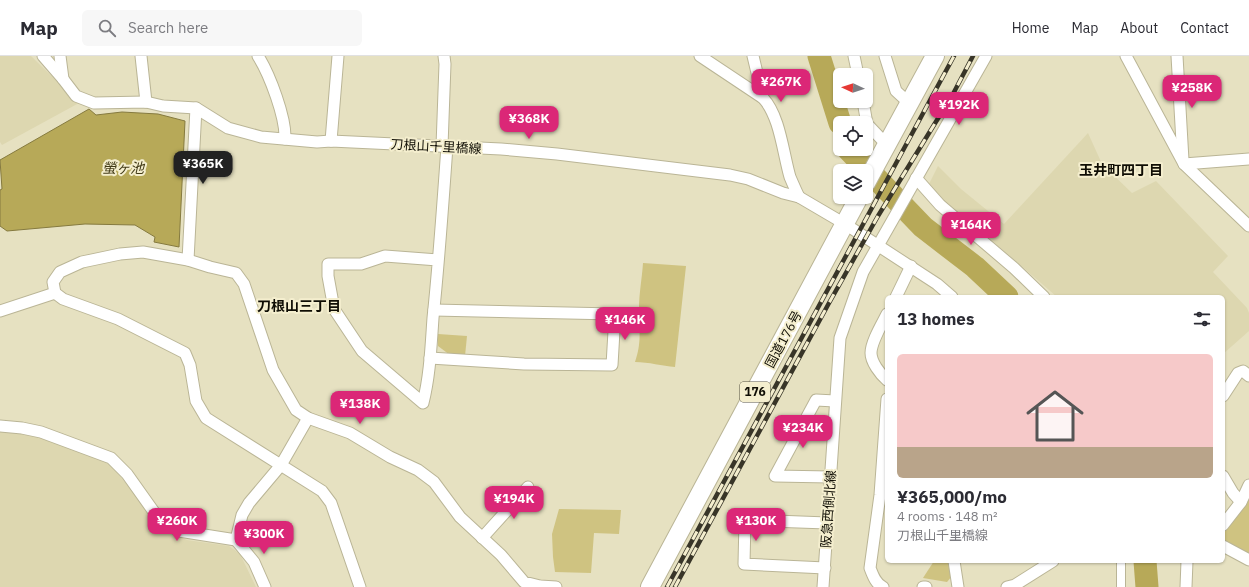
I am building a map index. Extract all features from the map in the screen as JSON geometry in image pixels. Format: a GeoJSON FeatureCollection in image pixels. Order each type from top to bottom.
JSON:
{"type":"FeatureCollection","features":[{"type":"Feature","properties":{"kind":"highway"},"geometry":{"type":"LineString","coordinates":[[873,170],[934,56]]}},
{"type":"Feature","properties":{"kind":"highway","name":"国道176号"},"geometry":{"type":"LineString","coordinates":[[650,587],[855,204]]}},
{"type":"Feature","properties":{"kind":"street","name":"刀根山千里橋線"},"geometry":{"type":"LineString","coordinates":[[43,56],[64,79],[76,96],[94,102],[146,102],[163,106],[196,108],[228,128],[262,137],[317,142],[331,141],[445,146],[557,154],[748,179],[799,197],[845,224],[910,266],[937,284],[950,295]]}},
{"type":"Feature","properties":{"kind":"street"},"geometry":{"type":"LineString","coordinates":[[60,56],[64,79]]}},
{"type":"Feature","properties":{"kind":"street"},"geometry":{"type":"LineString","coordinates":[[141,56],[146,102]]}},
{"type":"Feature","properties":{"kind":"street"},"geometry":{"type":"LineString","coordinates":[[258,56],[263,64],[286,128],[285,139]]}},
{"type":"Feature","properties":{"kind":"street"},"geometry":{"type":"LineString","coordinates":[[331,141],[338,56]]}},
{"type":"Feature","properties":{"kind":"street"},"geometry":{"type":"LineString","coordinates":[[438,260],[385,256],[361,264],[328,264],[328,276],[334,309],[362,351],[423,403],[430,358],[438,260],[445,146],[444,56]]}},
{"type":"Feature","properties":{"kind":"street"},"geometry":{"type":"LineString","coordinates":[[700,56],[763,98],[768,104],[776,122],[791,179],[799,197]]}},
{"type":"Feature","properties":{"kind":"street"},"geometry":{"type":"LineString","coordinates":[[753,56],[763,98]]}},
{"type":"Feature","properties":{"kind":"street"},"geometry":{"type":"LineString","coordinates":[[854,56],[857,68]]}},
{"type":"Feature","properties":{"kind":"street"},"geometry":{"type":"LineString","coordinates":[[885,56],[896,91],[909,103]]}},
{"type":"Feature","properties":{"kind":"street"},"geometry":{"type":"LineString","coordinates":[[986,56],[914,181],[1014,268],[1042,295]]}},
{"type":"Feature","properties":{"kind":"street"},"geometry":{"type":"LineString","coordinates":[[1126,56],[1184,164],[1249,226]]}},
{"type":"Feature","properties":{"kind":"street"},"geometry":{"type":"LineString","coordinates":[[1177,56],[1184,164]]}},
{"type":"Feature","properties":{"kind":"street"},"geometry":{"type":"LineString","coordinates":[[188,260],[196,108]]}},
{"type":"Feature","properties":{"kind":"street"},"geometry":{"type":"LineString","coordinates":[[864,108],[867,124],[885,147]]}},
{"type":"Feature","properties":{"kind":"street"},"geometry":{"type":"LineString","coordinates":[[1184,164],[1249,159]]}},
{"type":"Feature","properties":{"kind":"street","name":"阪急西側北線"},"geometry":{"type":"LineString","coordinates":[[823,587],[840,338],[863,272],[879,246],[914,181]]}},
{"type":"Feature","properties":{"kind":"street"},"geometry":{"type":"LineString","coordinates":[[360,587],[331,503],[322,491],[206,418],[196,401],[190,365],[185,353],[118,319],[64,299],[55,293],[53,282],[60,272],[82,262],[120,254],[144,252],[188,260],[236,273],[244,284],[273,370],[296,410],[308,418],[350,433],[390,457],[418,470],[434,482],[460,517],[501,555],[524,584],[556,587]]}},
{"type":"Feature","properties":{"kind":"street"},"geometry":{"type":"LineString","coordinates":[[897,295],[910,266]]}},
{"type":"Feature","properties":{"kind":"street"},"geometry":{"type":"LineString","coordinates":[[0,311],[55,293]]}},
{"type":"Feature","properties":{"kind":"street"},"geometry":{"type":"LineString","coordinates":[[430,358],[531,364],[612,365],[615,314],[434,310]]}},
{"type":"Feature","properties":{"kind":"street"},"geometry":{"type":"LineString","coordinates":[[885,318],[874,341],[871,353],[879,372],[885,378]]}},
{"type":"Feature","properties":{"kind":"street"},"geometry":{"type":"LineString","coordinates":[[1225,393],[1238,373],[1243,371],[1249,376]]}},
{"type":"Feature","properties":{"kind":"street"},"geometry":{"type":"LineString","coordinates":[[830,477],[775,476],[816,400],[835,401]]}},
{"type":"Feature","properties":{"kind":"street"},"geometry":{"type":"LineString","coordinates":[[236,540],[242,515],[249,503],[281,465],[308,418]]}},
{"type":"Feature","properties":{"kind":"street"},"geometry":{"type":"LineString","coordinates":[[0,426],[41,432],[111,458],[127,474],[154,512],[164,522],[179,531],[236,540],[254,562],[265,587]]}},
{"type":"Feature","properties":{"kind":"street"},"geometry":{"type":"LineString","coordinates":[[883,587],[874,578],[870,568],[880,495],[885,426]]}},
{"type":"Feature","properties":{"kind":"street"},"geometry":{"type":"LineString","coordinates":[[1225,480],[1233,494],[1241,502]]}},
{"type":"Feature","properties":{"kind":"street"},"geometry":{"type":"LineString","coordinates":[[1225,522],[1241,502],[1249,485]]}},
{"type":"Feature","properties":{"kind":"street"},"geometry":{"type":"LineString","coordinates":[[482,538],[528,487]]}},
{"type":"Feature","properties":{"kind":"street"},"geometry":{"type":"LineString","coordinates":[[824,568],[744,564],[745,520],[827,523]]}},
{"type":"Feature","properties":{"kind":"street"},"geometry":{"type":"LineString","coordinates":[[1225,547],[1249,560]]}},
{"type":"Feature","properties":{"kind":"street"},"geometry":{"type":"LineString","coordinates":[[954,563],[958,587]]}},
{"type":"Feature","properties":{"kind":"street"},"geometry":{"type":"LineString","coordinates":[[1007,587],[1015,585],[1046,563]]}},
{"type":"Feature","properties":{"kind":"street"},"geometry":{"type":"LineString","coordinates":[[1121,563],[1121,587]]}},
{"type":"Feature","properties":{"kind":"street"},"geometry":{"type":"LineString","coordinates":[[1186,587],[1187,563]]}},
{"type":"Feature","properties":{"kind":"shaded area"},"geometry":{"type":"Polygon","coordinates":[[[0,56],[31,56],[79,103],[2,145],[0,142],[0,56]]]}},
{"type":"Feature","properties":{"kind":"shaded area"},"geometry":{"type":"Polygon","coordinates":[[[1088,133],[1102,164],[1132,193],[1156,181],[1228,256],[1213,272],[1247,308],[1249,313],[1249,331],[1225,352],[1225,295],[1055,295],[988,237],[951,209],[929,184],[938,166],[961,189],[1004,224],[1088,133]]]}},
{"type":"Feature","properties":{"kind":"shaded area"},"geometry":{"type":"Polygon","coordinates":[[[643,263],[686,266],[675,367],[635,362],[640,336],[639,303],[643,263]]]}},
{"type":"Feature","properties":{"kind":"shaded area"},"geometry":{"type":"Polygon","coordinates":[[[438,334],[467,336],[465,356],[450,355],[438,346],[438,334]]]}},
{"type":"Feature","properties":{"kind":"shaded area"},"geometry":{"type":"Polygon","coordinates":[[[0,430],[23,432],[108,462],[140,500],[151,518],[169,532],[187,540],[229,546],[240,554],[256,587],[0,587],[0,430]]]}},
{"type":"Feature","properties":{"kind":"shaded area"},"geometry":{"type":"Polygon","coordinates":[[[1249,494],[1249,556],[1225,543],[1225,530],[1241,510],[1249,494]]]}},
{"type":"Feature","properties":{"kind":"shaded area"},"geometry":{"type":"Polygon","coordinates":[[[559,509],[621,510],[619,534],[594,533],[591,573],[555,572],[552,534],[559,509]]]}},
{"type":"Feature","properties":{"kind":"shaded area"},"geometry":{"type":"Polygon","coordinates":[[[933,563],[950,563],[952,576],[947,582],[923,578],[933,563]]]}},
{"type":"Feature","properties":{"kind":"water","name":"螢ヶ池"},"geometry":{"type":"Polygon","coordinates":[[[89,109],[96,115],[122,112],[158,114],[185,121],[179,247],[154,242],[155,237],[135,225],[85,224],[7,231],[0,226],[0,190],[2,189],[0,160],[89,109]]]}},
{"type":"Feature","properties":{"kind":"waterway"},"geometry":{"type":"LineString","coordinates":[[819,56],[838,116]]}},
{"type":"Feature","properties":{"kind":"waterway"},"geometry":{"type":"LineString","coordinates":[[855,156],[923,227],[975,267],[1005,295]]}},
{"type":"Feature","properties":{"kind":"waterway"},"geometry":{"type":"LineString","coordinates":[[1145,563],[1147,587]]}},
{"type":"Feature","properties":{"kind":"railway"},"geometry":{"type":"LineString","coordinates":[[667,587],[954,56]]}},
{"type":"Feature","properties":{"kind":"railway"},"geometry":{"type":"LineString","coordinates":[[675,587],[829,303],[878,216],[953,94],[973,56]]}},
{"type":"Feature","properties":{"kind":"district","name":"玉井町四丁目"},"geometry":{"type":"Point","coordinates":[1121,170]}},
{"type":"Feature","properties":{"kind":"district","name":"刀根山三丁目"},"geometry":{"type":"Point","coordinates":[299,306]}}]}
